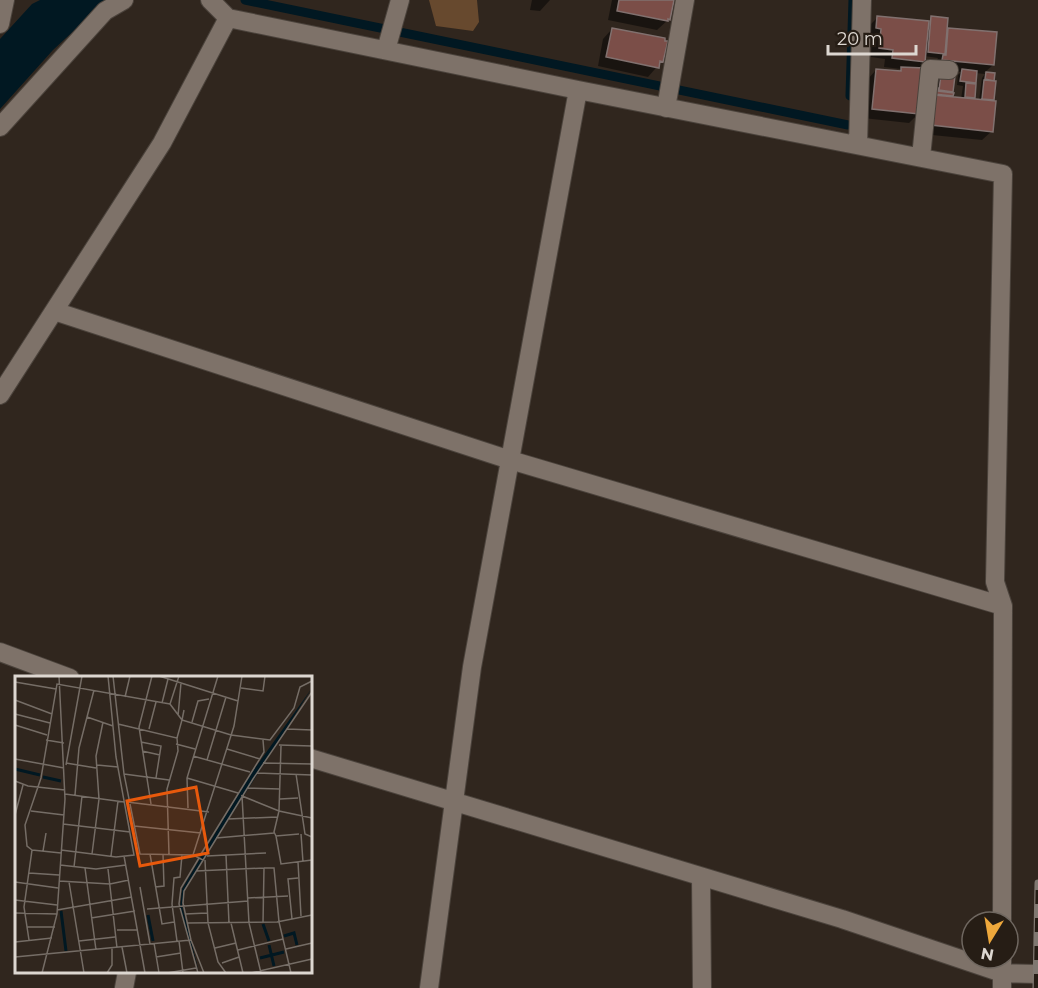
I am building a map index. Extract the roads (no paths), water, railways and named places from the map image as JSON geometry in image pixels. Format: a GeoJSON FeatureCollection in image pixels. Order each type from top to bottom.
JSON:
{"type":"FeatureCollection","features":[{"type":"Feature","properties":{"kind":"street"},"geometry":{"type":"LineString","coordinates":[[0,24],[5,0]]}},
{"type":"Feature","properties":{"kind":"street"},"geometry":{"type":"LineString","coordinates":[[0,127],[105,11],[124,0]]}},
{"type":"Feature","properties":{"kind":"street"},"geometry":{"type":"LineString","coordinates":[[210,0],[228,18],[390,36],[578,90],[669,94],[858,145],[1003,174],[995,582],[1003,606],[1002,910]]}},
{"type":"Feature","properties":{"kind":"street"},"geometry":{"type":"LineString","coordinates":[[390,36],[400,0]]}},
{"type":"Feature","properties":{"kind":"street"},"geometry":{"type":"LineString","coordinates":[[669,94],[685,0]]}},
{"type":"Feature","properties":{"kind":"street"},"geometry":{"type":"LineString","coordinates":[[858,145],[862,0]]}},
{"type":"Feature","properties":{"kind":"street"},"geometry":{"type":"LineString","coordinates":[[0,395],[162,143],[228,18]]}},
{"type":"Feature","properties":{"kind":"street"},"geometry":{"type":"LineString","coordinates":[[921,157],[930,69],[949,70]]}},
{"type":"Feature","properties":{"kind":"street"},"geometry":{"type":"LineString","coordinates":[[429,988],[472,667],[578,90]]}},
{"type":"Feature","properties":{"kind":"street"},"geometry":{"type":"LineString","coordinates":[[54,311],[510,460],[1003,606]]}},
{"type":"Feature","properties":{"kind":"street"},"geometry":{"type":"LineString","coordinates":[[0,652],[65,676]]}},
{"type":"Feature","properties":{"kind":"street"},"geometry":{"type":"LineString","coordinates":[[312,759],[842,919],[1002,973],[1038,974]]}},
{"type":"Feature","properties":{"kind":"street"},"geometry":{"type":"LineString","coordinates":[[701,877],[702,988]]}},
{"type":"Feature","properties":{"kind":"street"},"geometry":{"type":"LineString","coordinates":[[124,988],[127,973]]}},
{"type":"Feature","properties":{"kind":"water"},"geometry":{"type":"Polygon","coordinates":[[[40,0],[107,0],[53,50],[0,109],[0,39],[32,4],[40,0]]]}},
{"type":"Feature","properties":{"kind":"waterway"},"geometry":{"type":"LineString","coordinates":[[245,0],[848,125]]}},
{"type":"Feature","properties":{"kind":"waterway"},"geometry":{"type":"LineString","coordinates":[[850,96],[853,0]]}},
{"type":"Feature","properties":{"kind":"railway"},"geometry":{"type":"LineString","coordinates":[[1036,988],[1038,883]]}}]}
